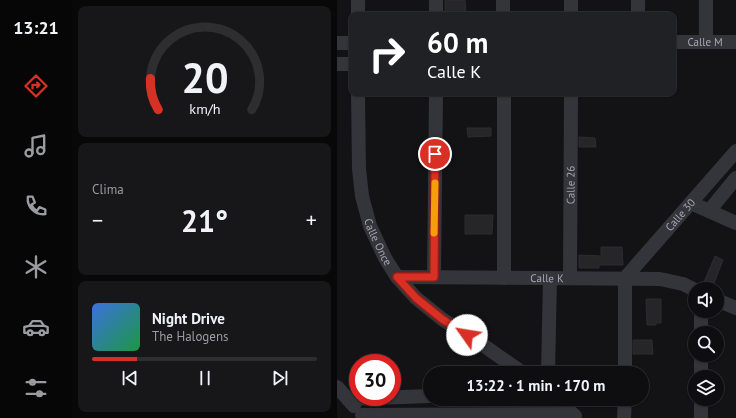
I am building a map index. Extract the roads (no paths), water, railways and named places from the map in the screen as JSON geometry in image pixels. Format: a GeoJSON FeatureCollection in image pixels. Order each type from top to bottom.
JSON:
{"type":"FeatureCollection","features":[{"type":"Feature","properties":{"kind":"street"},"geometry":{"type":"LineString","coordinates":[[358,0],[358,12]]}},
{"type":"Feature","properties":{"kind":"street"},"geometry":{"type":"LineString","coordinates":[[436,0],[436,12]]}},
{"type":"Feature","properties":{"kind":"street"},"geometry":{"type":"LineString","coordinates":[[503,0],[503,12]]}},
{"type":"Feature","properties":{"kind":"street"},"geometry":{"type":"LineString","coordinates":[[571,0],[571,12]]}},
{"type":"Feature","properties":{"kind":"street"},"geometry":{"type":"LineString","coordinates":[[638,0],[638,12]]}},
{"type":"Feature","properties":{"kind":"street"},"geometry":{"type":"LineString","coordinates":[[705,41],[706,0]]}},
{"type":"Feature","properties":{"kind":"street","name":"Calle M"},"geometry":{"type":"LineString","coordinates":[[676,42],[736,42]]}},
{"type":"Feature","properties":{"kind":"street"},"geometry":{"type":"LineString","coordinates":[[337,43],[349,43]]}},
{"type":"Feature","properties":{"kind":"street"},"geometry":{"type":"LineString","coordinates":[[337,64],[349,64]]}},
{"type":"Feature","properties":{"kind":"street","name":"Calle Once"},"geometry":{"type":"LineString","coordinates":[[358,96],[359,169],[362,196],[370,226],[385,258],[397,277],[416,298],[442,319],[513,366]]}},
{"type":"Feature","properties":{"kind":"street"},"geometry":{"type":"LineString","coordinates":[[434,277],[436,96]]}},
{"type":"Feature","properties":{"kind":"street"},"geometry":{"type":"LineString","coordinates":[[504,96],[504,278]]}},
{"type":"Feature","properties":{"kind":"street","name":"Calle 26"},"geometry":{"type":"LineString","coordinates":[[570,278],[571,96]]}},
{"type":"Feature","properties":{"kind":"street","name":"Calle 30"},"geometry":{"type":"LineString","coordinates":[[625,278],[736,151]]}},
{"type":"Feature","properties":{"kind":"street"},"geometry":{"type":"LineString","coordinates":[[709,211],[736,178]]}},
{"type":"Feature","properties":{"kind":"street"},"geometry":{"type":"LineString","coordinates":[[691,203],[736,223]]}},
{"type":"Feature","properties":{"kind":"street"},"geometry":{"type":"LineString","coordinates":[[652,247],[648,255],[648,266],[653,275],[660,279]]}},
{"type":"Feature","properties":{"kind":"street","name":"Calle K"},"geometry":{"type":"LineString","coordinates":[[397,277],[660,279],[688,286]]}},
{"type":"Feature","properties":{"kind":"street"},"geometry":{"type":"LineString","coordinates":[[548,366],[550,278]]}},
{"type":"Feature","properties":{"kind":"street"},"geometry":{"type":"LineString","coordinates":[[625,278],[625,366]]}},
{"type":"Feature","properties":{"kind":"street"},"geometry":{"type":"LineString","coordinates":[[724,303],[736,308]]}},
{"type":"Feature","properties":{"kind":"street"},"geometry":{"type":"LineString","coordinates":[[337,387],[363,417],[574,416]]}},
{"type":"Feature","properties":{"kind":"street"},"geometry":{"type":"LineString","coordinates":[[348,399],[423,396]]}},
{"type":"Feature","properties":{"kind":"street"},"geometry":{"type":"LineString","coordinates":[[563,406],[574,416]]}},
{"type":"Feature","properties":{"kind":"street"},"geometry":{"type":"LineString","coordinates":[[624,418],[625,406]]}},
{"type":"Feature","properties":{"kind":"street"},"geometry":{"type":"LineString","coordinates":[[701,406],[701,418]]}}]}
